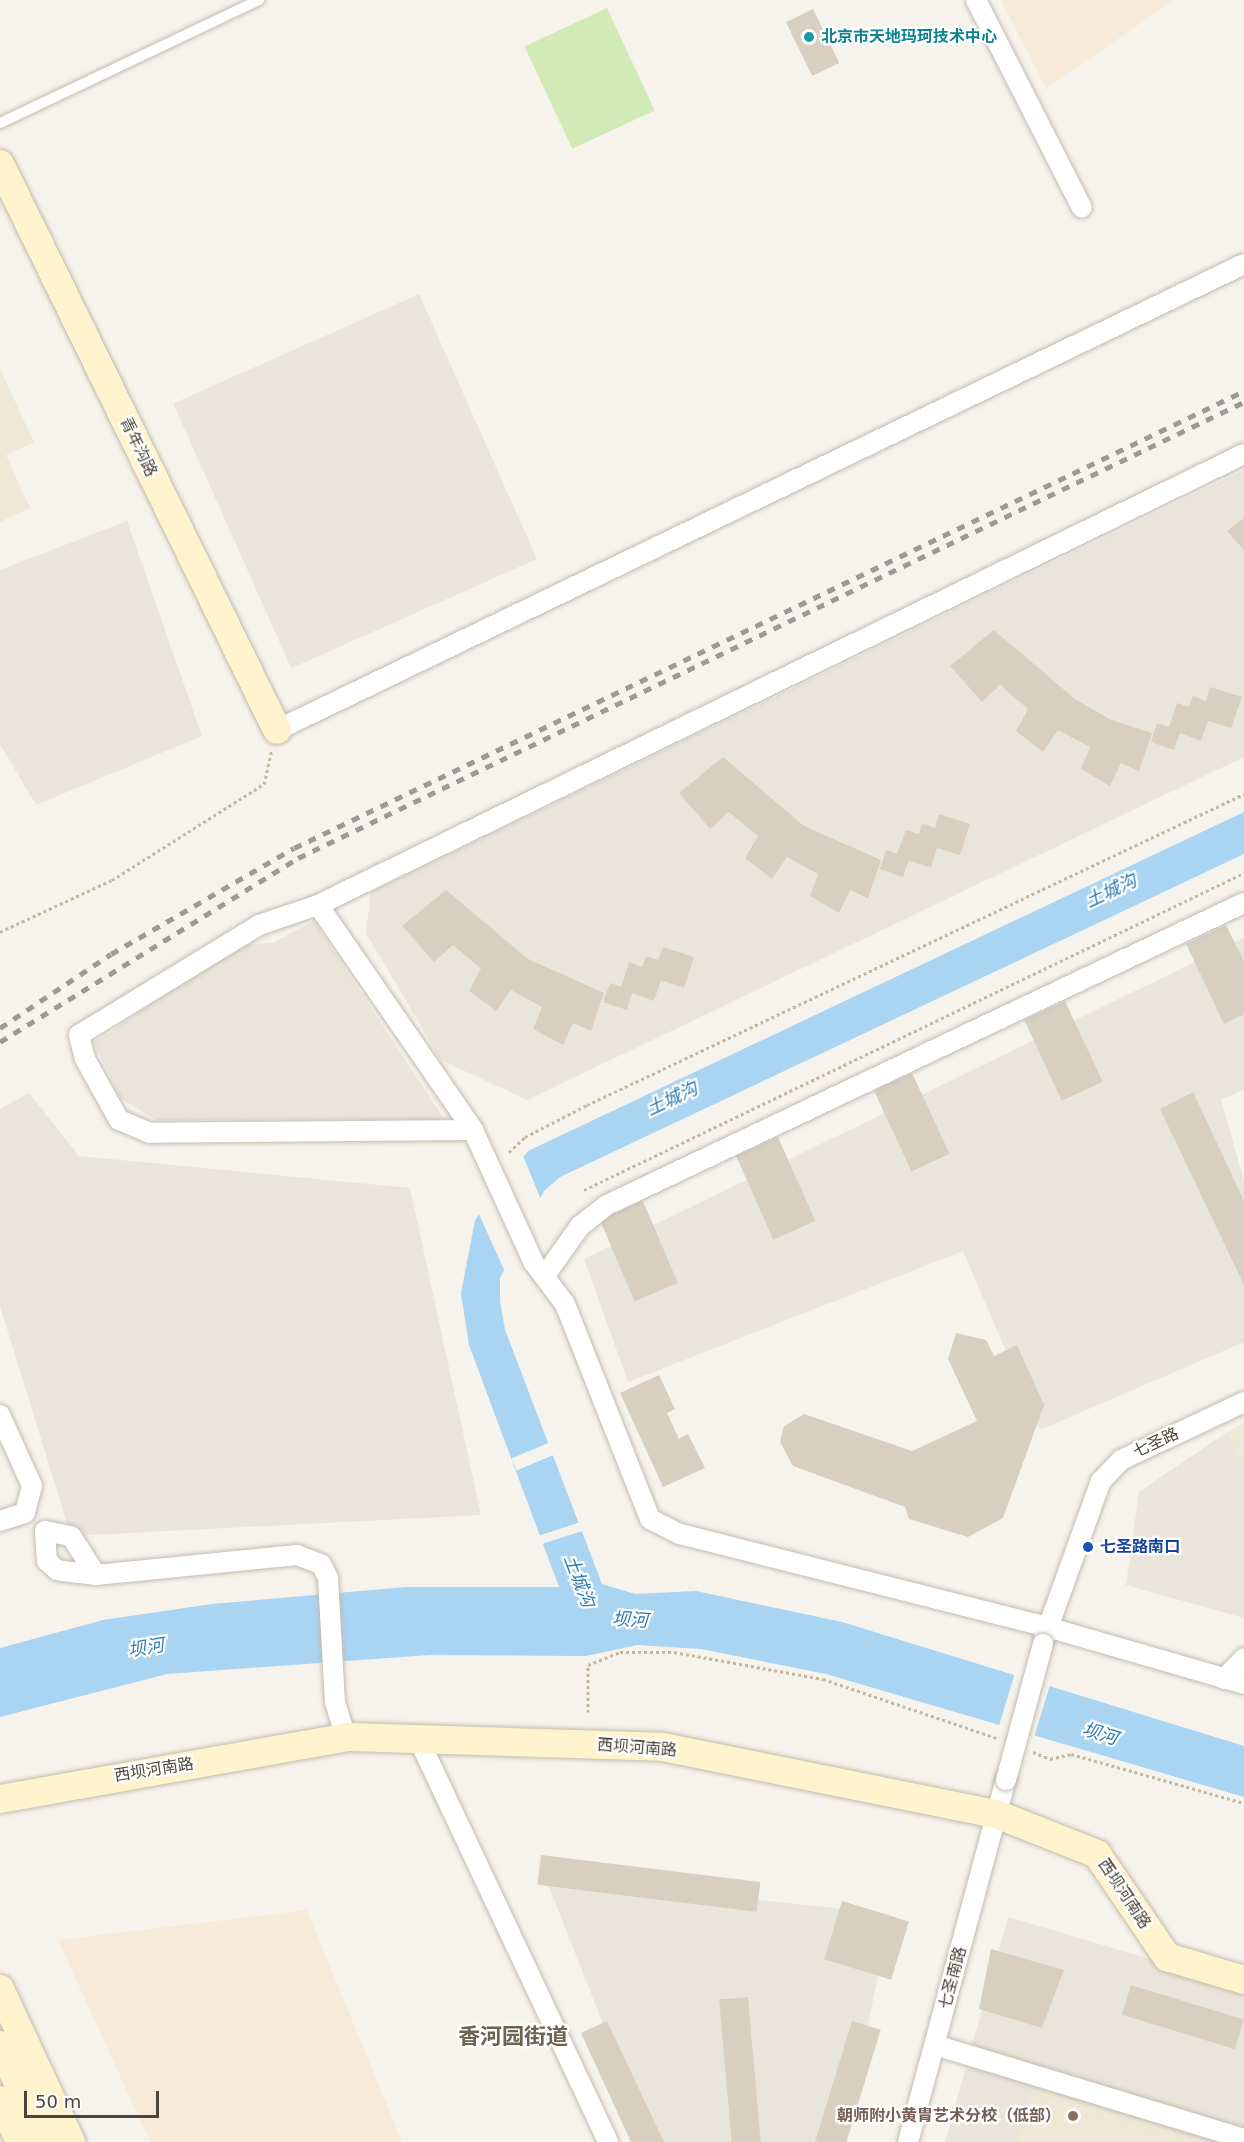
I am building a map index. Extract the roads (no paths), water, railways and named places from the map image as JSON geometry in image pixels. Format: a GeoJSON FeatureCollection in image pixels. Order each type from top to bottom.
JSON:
{"type":"FeatureCollection","features":[{"type":"Feature","properties":{"kind":"street"},"geometry":{"type":"LineString","coordinates":[[976,0],[1082,208]]}},
{"type":"Feature","properties":{"kind":"street","name":"青年沟路"},"geometry":{"type":"LineString","coordinates":[[0,166],[277,730]]}},
{"type":"Feature","properties":{"kind":"street"},"geometry":{"type":"LineString","coordinates":[[277,730],[1244,264]]}},
{"type":"Feature","properties":{"kind":"street"},"geometry":{"type":"LineString","coordinates":[[473,1130],[150,1133],[119,1120],[85,1059],[79,1035],[205,954],[260,925],[318,905],[1244,454]]}},
{"type":"Feature","properties":{"kind":"street"},"geometry":{"type":"LineString","coordinates":[[540,1269],[580,1226],[607,1205],[1244,903]]}},
{"type":"Feature","properties":{"kind":"street"},"geometry":{"type":"LineString","coordinates":[[318,905],[473,1130],[489,1169],[540,1269],[565,1304],[650,1519],[680,1534],[1045,1636],[1244,1684]]}},
{"type":"Feature","properties":{"kind":"street","name":"七圣路"},"geometry":{"type":"LineString","coordinates":[[1006,1780],[1045,1636],[1101,1481],[1121,1460],[1244,1402]]}},
{"type":"Feature","properties":{"kind":"street"},"geometry":{"type":"LineString","coordinates":[[0,1415],[32,1486],[25,1513]]}},
{"type":"Feature","properties":{"kind":"street"},"geometry":{"type":"LineString","coordinates":[[0,1521],[25,1513]]}},
{"type":"Feature","properties":{"kind":"street"},"geometry":{"type":"LineString","coordinates":[[25,1513],[45,1531],[71,1536],[96,1575]]}},
{"type":"Feature","properties":{"kind":"street"},"geometry":{"type":"LineString","coordinates":[[45,1531],[47,1561],[57,1570],[96,1575],[297,1555],[321,1564],[328,1578],[335,1702],[346,1738]]}},
{"type":"Feature","properties":{"kind":"street"},"geometry":{"type":"LineString","coordinates":[[1224,1679],[1244,1658]]}},
{"type":"Feature","properties":{"kind":"street","name":"西坝河南路"},"geometry":{"type":"LineString","coordinates":[[0,1799],[346,1738],[663,1747],[996,1814],[1097,1854],[1167,1957],[1244,1980]]}},
{"type":"Feature","properties":{"kind":"street"},"geometry":{"type":"LineString","coordinates":[[419,1740],[608,2142]]}},
{"type":"Feature","properties":{"kind":"street","name":"七圣南路"},"geometry":{"type":"LineString","coordinates":[[908,2142],[1006,1780]]}},
{"type":"Feature","properties":{"kind":"street"},"geometry":{"type":"LineString","coordinates":[[0,1989],[71,2142]]}},
{"type":"Feature","properties":{"kind":"street"},"geometry":{"type":"LineString","coordinates":[[0,2045],[46,2142]]}},
{"type":"Feature","properties":{"kind":"street"},"geometry":{"type":"LineString","coordinates":[[935,2045],[1244,2139]]}},
{"type":"Feature","properties":{"kind":"street"},"geometry":{"type":"LineString","coordinates":[[0,2100],[20,2142]]}},
{"type":"Feature","properties":{"kind":"lane"},"geometry":{"type":"LineString","coordinates":[[0,123],[258,0]]}},
{"type":"Feature","properties":{"kind":"water"},"geometry":{"type":"Polygon","coordinates":[[[1244,812],[1244,854],[560,1177],[544,1191],[500,1278],[500,1301],[505,1330],[602,1584],[635,1594],[696,1591],[842,1622],[1244,1746],[1244,1797],[826,1674],[701,1649],[637,1645],[586,1656],[429,1655],[167,1674],[0,1717],[0,1648],[103,1620],[212,1604],[406,1587],[559,1587],[469,1345],[461,1293],[475,1220],[528,1151],[1244,812]]]}},
{"type":"Feature","properties":{"kind":"railway"},"geometry":{"type":"LineString","coordinates":[[0,1028],[111,954],[294,848],[1244,391]]}},
{"type":"Feature","properties":{"kind":"railway"},"geometry":{"type":"LineString","coordinates":[[0,1042],[298,858],[1244,402]]}},
{"type":"Feature","properties":{"kind":"place","name":"北京市天地玛珂技术中心"},"geometry":{"type":"Point","coordinates":[809,37]}},
{"type":"Feature","properties":{"kind":"place","name":"七圣路南口"},"geometry":{"type":"Point","coordinates":[1088,1547]}},
{"type":"Feature","properties":{"kind":"place","name":"朝师附小黄胄艺术分校（低部）"},"geometry":{"type":"Point","coordinates":[1073,2116]}},
{"type":"Feature","properties":{"kind":"district","name":"香河园街道"},"geometry":{"type":"Point","coordinates":[513,2037]}},
{"type":"Feature","properties":{"kind":"water label","name":"土城沟"},"geometry":{"type":"Point","coordinates":[1111,891]}},
{"type":"Feature","properties":{"kind":"water label","name":"土城沟"},"geometry":{"type":"Point","coordinates":[672,1099]}},
{"type":"Feature","properties":{"kind":"water label","name":"土城沟"},"geometry":{"type":"Point","coordinates":[579,1581]}},
{"type":"Feature","properties":{"kind":"water label","name":"坝河"},"geometry":{"type":"Point","coordinates":[630,1620]}},
{"type":"Feature","properties":{"kind":"water label","name":"坝河"},"geometry":{"type":"Point","coordinates":[146,1648]}},
{"type":"Feature","properties":{"kind":"water label","name":"坝河"},"geometry":{"type":"Point","coordinates":[1100,1734]}}]}
